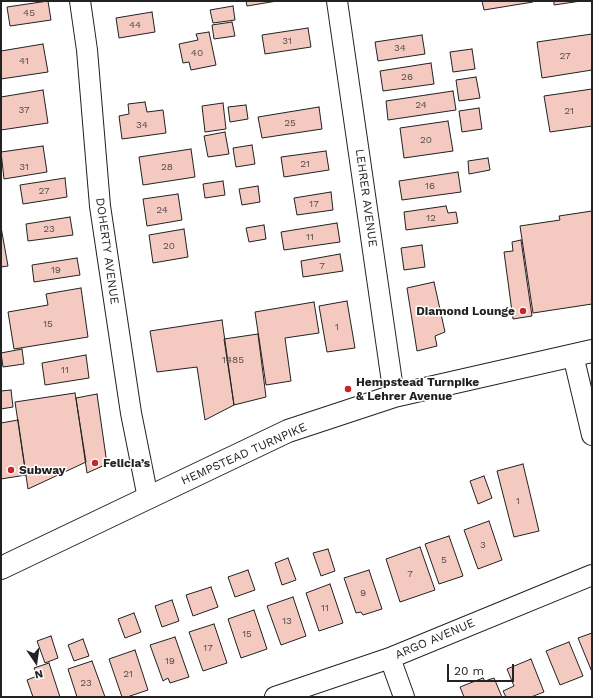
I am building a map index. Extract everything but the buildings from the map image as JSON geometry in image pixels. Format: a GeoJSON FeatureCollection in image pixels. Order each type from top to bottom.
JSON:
{"type":"FeatureCollection","features":[{"type":"Feature","properties":{"kind":"main road","name":"HEMPSTEAD TURNPIKE"},"geometry":{"type":"LineString","coordinates":[[1,568],[288,431],[394,396],[582,353]]}},
{"type":"Feature","properties":{"kind":"street","name":"DOHERTY AVENUE"},"geometry":{"type":"LineString","coordinates":[[80,1],[87,50],[100,206],[131,413],[148,498]]}},
{"type":"Feature","properties":{"kind":"street","name":"LEHRER AVENUE"},"geometry":{"type":"LineString","coordinates":[[337,1],[394,396]]}},
{"type":"Feature","properties":{"kind":"street"},"geometry":{"type":"LineString","coordinates":[[582,353],[592,435]]}},
{"type":"Feature","properties":{"kind":"street","name":"ARGO AVENUE"},"geometry":{"type":"LineString","coordinates":[[275,697],[390,658],[592,575]]}},
{"type":"Feature","properties":{"kind":"street"},"geometry":{"type":"LineString","coordinates":[[390,658],[404,697]]}},
{"type":"Feature","properties":{"kind":"place","name":"Diamond Lounge"},"geometry":{"type":"Point","coordinates":[523,311]}},
{"type":"Feature","properties":{"kind":"place","name":"Hempstead Turnpike & Lehrer Avenue"},"geometry":{"type":"Point","coordinates":[348,389]}},
{"type":"Feature","properties":{"kind":"place","name":"Felicia’s"},"geometry":{"type":"Point","coordinates":[95,463]}},
{"type":"Feature","properties":{"kind":"place","name":"Subway"},"geometry":{"type":"Point","coordinates":[11,470]}}]}
